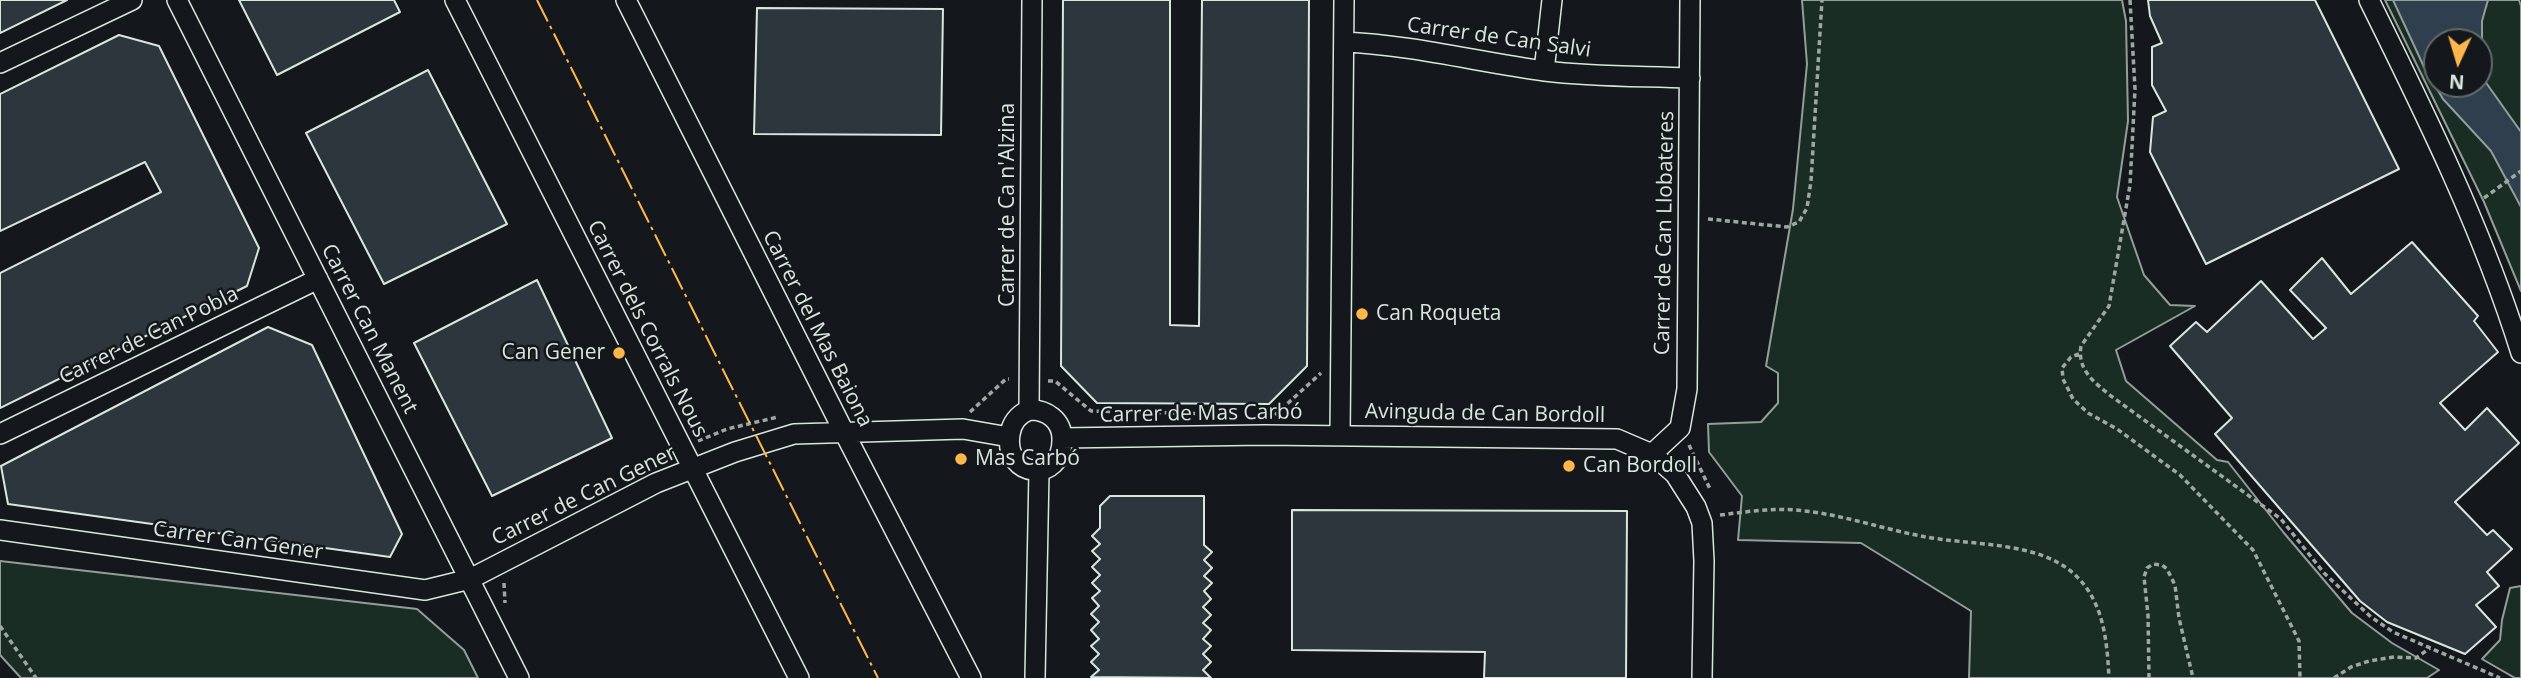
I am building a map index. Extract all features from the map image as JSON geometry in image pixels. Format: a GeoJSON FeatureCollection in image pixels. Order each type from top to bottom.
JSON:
{"type":"FeatureCollection","features":[{"type":"Feature","properties":{"kind":"street"},"geometry":{"type":"LineString","coordinates":[[0,63],[132,0]]}},
{"type":"Feature","properties":{"kind":"street","name":"Carrer Can Manent"},"geometry":{"type":"LineString","coordinates":[[177,0],[519,678]]}},
{"type":"Feature","properties":{"kind":"street","name":"Carrer dels Corrals Nous"},"geometry":{"type":"LineString","coordinates":[[455,0],[799,678]]}},
{"type":"Feature","properties":{"kind":"street","name":"Carrer del Mas Baiona"},"geometry":{"type":"LineString","coordinates":[[626,0],[971,678]]}},
{"type":"Feature","properties":{"kind":"street","name":"Carrer de Ca n'Alzina"},"geometry":{"type":"LineString","coordinates":[[1029,410],[1032,0]]}},
{"type":"Feature","properties":{"kind":"street","name":"Avinguda de Can Bordoll"},"geometry":{"type":"LineString","coordinates":[[1344,0],[1340,436],[1617,439],[1652,454],[1675,474],[1696,507],[1711,519],[1704,561],[1702,678]]}},
{"type":"Feature","properties":{"kind":"street"},"geometry":{"type":"LineString","coordinates":[[1544,71],[1552,0]]}},
{"type":"Feature","properties":{"kind":"street","name":"Carrer de Can Llobateres"},"geometry":{"type":"LineString","coordinates":[[1680,428],[1687,389],[1690,0]]}},
{"type":"Feature","properties":{"kind":"street"},"geometry":{"type":"LineString","coordinates":[[2369,0],[2468,210],[2506,305],[2521,353]]}},
{"type":"Feature","properties":{"kind":"street","name":"Carrer de Can Salvi"},"geometry":{"type":"LineString","coordinates":[[1344,41],[1391,45],[1544,71],[1690,78]]}},
{"type":"Feature","properties":{"kind":"street","name":"Carrer de Can Pobla"},"geometry":{"type":"LineString","coordinates":[[0,433],[318,279]]}},
{"type":"Feature","properties":{"kind":"street"},"geometry":{"type":"LineString","coordinates":[[1029,410],[1049,414],[1062,438],[1060,454],[1052,464],[1039,471],[1024,468],[1010,453],[1009,437],[1013,423],[1017,417],[1029,410]]}},
{"type":"Feature","properties":{"kind":"street"},"geometry":{"type":"LineString","coordinates":[[1652,454],[1680,428]]}},
{"type":"Feature","properties":{"kind":"street","name":"Carrer de Can Gener"},"geometry":{"type":"LineString","coordinates":[[470,579],[656,483],[794,434],[963,429],[1009,437]]}},
{"type":"Feature","properties":{"kind":"street","name":"Carrer de Mas Carbó"},"geometry":{"type":"LineString","coordinates":[[1062,438],[1340,436]]}},
{"type":"Feature","properties":{"kind":"street"},"geometry":{"type":"LineString","coordinates":[[1035,678],[1039,471]]}},
{"type":"Feature","properties":{"kind":"street","name":"Carrer Can Gener"},"geometry":{"type":"LineString","coordinates":[[0,530],[425,590],[470,579]]}},
{"type":"Feature","properties":{"kind":"path"},"geometry":{"type":"LineString","coordinates":[[1688,216],[1787,227],[1799,222],[1804,215],[1811,181],[1822,0]]}},
{"type":"Feature","properties":{"kind":"path"},"geometry":{"type":"LineString","coordinates":[[2130,0],[2135,89],[2130,185],[2114,288],[2109,306],[2086,337],[2079,354],[2081,365],[2096,384],[2281,519],[2324,573],[2371,617],[2393,632],[2500,678]]}},
{"type":"Feature","properties":{"kind":"path"},"geometry":{"type":"LineString","coordinates":[[2478,202],[2521,171]]}},
{"type":"Feature","properties":{"kind":"path"},"geometry":{"type":"LineString","coordinates":[[2079,354],[2071,357],[2062,368],[2063,379],[2073,399],[2088,413],[2117,429],[2180,475],[2253,550],[2299,641],[2300,678]]}},
{"type":"Feature","properties":{"kind":"path"},"geometry":{"type":"LineString","coordinates":[[1680,428],[1710,489]]}},
{"type":"Feature","properties":{"kind":"path"},"geometry":{"type":"LineString","coordinates":[[1711,519],[1717,508]]}},
{"type":"Feature","properties":{"kind":"path"},"geometry":{"type":"LineString","coordinates":[[1711,519],[1776,509],[1798,510],[1921,536],[2030,551],[2053,560],[2073,573],[2086,586],[2095,602],[2104,628],[2109,678]]}},
{"type":"Feature","properties":{"kind":"path"},"geometry":{"type":"LineString","coordinates":[[2149,678],[2149,627],[2144,577],[2147,568],[2153,564],[2167,569],[2175,585],[2179,618],[2193,678]]}},
{"type":"Feature","properties":{"kind":"path"},"geometry":{"type":"LineString","coordinates":[[0,626],[36,678]]}},
{"type":"Feature","properties":{"kind":"path"},"geometry":{"type":"LineString","coordinates":[[2334,678],[2351,667],[2369,661],[2394,657],[2416,658],[2430,648]]}},
{"type":"Feature","properties":{"kind":"green space"},"geometry":{"type":"Polygon","coordinates":[[[1802,0],[2122,0],[2126,21],[2128,121],[2117,197],[2144,275],[2170,305],[2195,306],[2116,350],[2126,381],[2217,460],[2228,462],[2352,613],[2392,643],[2439,670],[2427,678],[1969,678],[1971,611],[1861,543],[1738,540],[1742,496],[1709,452],[1708,424],[1761,422],[1778,403],[1778,373],[1766,366],[1793,209],[1807,64],[1802,0]]]}},
{"type":"Feature","properties":{"kind":"green space"},"geometry":{"type":"Polygon","coordinates":[[[2385,0],[2519,0],[2521,291],[2484,202],[2433,98],[2493,98],[2493,28],[2423,28],[2423,78],[2385,0]]]}},
{"type":"Feature","properties":{"kind":"green space"},"geometry":{"type":"Polygon","coordinates":[[[0,561],[417,609],[464,650],[478,678],[21,678],[0,655],[0,561]]]}},
{"type":"Feature","properties":{"kind":"green space"},"geometry":{"type":"Polygon","coordinates":[[[2521,586],[2521,678],[2515,678],[2482,659],[2500,640],[2510,588],[2521,586]]]}},
{"type":"Feature","properties":{"kind":"water"},"geometry":{"type":"Polygon","coordinates":[[[2393,0],[2488,0],[2482,28],[2423,28],[2423,65],[2393,0]]]}},
{"type":"Feature","properties":{"kind":"water"},"geometry":{"type":"Polygon","coordinates":[[[2493,93],[2521,132],[2521,207],[2491,151],[2443,99],[2493,98],[2493,93]]]}},
{"type":"Feature","properties":{"kind":"building"},"geometry":{"type":"Polygon","coordinates":[[[0,0],[67,0],[0,33],[0,0]]]}},
{"type":"Feature","properties":{"kind":"building"},"geometry":{"type":"Polygon","coordinates":[[[239,0],[394,0],[400,12],[277,75],[239,0]]]}},
{"type":"Feature","properties":{"kind":"building"},"geometry":{"type":"Polygon","coordinates":[[[1063,0],[1170,0],[1170,325],[1199,326],[1202,0],[1309,0],[1307,366],[1269,404],[1097,403],[1061,366],[1063,0]]]}},
{"type":"Feature","properties":{"kind":"building"},"geometry":{"type":"Polygon","coordinates":[[[2148,0],[2315,0],[2399,169],[2206,264],[2150,152],[2153,117],[2166,111],[2152,85],[2152,47],[2162,43],[2150,16],[2148,0]]]}},
{"type":"Feature","properties":{"kind":"building"},"geometry":{"type":"Polygon","coordinates":[[[757,8],[943,9],[941,135],[754,134],[757,8]]]}},
{"type":"Feature","properties":{"kind":"building"},"geometry":{"type":"Polygon","coordinates":[[[119,35],[159,46],[259,248],[247,286],[0,408],[0,273],[161,192],[145,162],[0,231],[0,94],[119,35]]]}},
{"type":"Feature","properties":{"kind":"building"},"geometry":{"type":"Polygon","coordinates":[[[428,70],[507,224],[384,284],[306,133],[428,70]]]}},
{"type":"Feature","properties":{"kind":"building"},"geometry":{"type":"Polygon","coordinates":[[[2412,242],[2478,316],[2474,321],[2498,352],[2440,403],[2465,430],[2487,408],[2519,443],[2455,502],[2487,535],[2493,530],[2512,549],[2487,572],[2499,586],[2476,605],[2496,627],[2465,654],[2387,622],[2360,601],[2215,434],[2232,418],[2170,346],[2196,322],[2207,332],[2261,281],[2313,339],[2326,328],[2290,290],[2322,258],[2351,294],[2412,242]]]}},
{"type":"Feature","properties":{"kind":"building"},"geometry":{"type":"Polygon","coordinates":[[[537,280],[612,438],[492,496],[414,343],[537,280]]]}},
{"type":"Feature","properties":{"kind":"building"},"geometry":{"type":"Polygon","coordinates":[[[268,327],[312,345],[402,534],[390,557],[8,504],[1,466],[268,327]]]}},
{"type":"Feature","properties":{"kind":"building"},"geometry":{"type":"Polygon","coordinates":[[[1110,496],[1204,496],[1204,545],[1212,552],[1204,560],[1212,568],[1204,576],[1212,583],[1204,591],[1211,599],[1203,607],[1211,615],[1203,623],[1211,630],[1203,639],[1211,646],[1203,654],[1211,662],[1203,670],[1211,678],[1091,677],[1099,670],[1091,662],[1099,654],[1091,646],[1099,639],[1091,630],[1099,622],[1091,614],[1099,606],[1092,598],[1100,591],[1092,583],[1100,575],[1092,567],[1100,559],[1092,551],[1100,544],[1092,536],[1100,528],[1100,506],[1110,496]]]}},
{"type":"Feature","properties":{"kind":"building"},"geometry":{"type":"Polygon","coordinates":[[[1292,510],[1627,511],[1626,678],[1484,678],[1485,652],[1292,650],[1292,510]]]}},
{"type":"Feature","properties":{"kind":"power"},"geometry":{"type":"LineString","coordinates":[[537,0],[878,678]]}},
{"type":"Feature","properties":{"kind":"place","name":"Can Roqueta"},"geometry":{"type":"Point","coordinates":[1362,314]}},
{"type":"Feature","properties":{"kind":"place","name":"Can Gener"},"geometry":{"type":"Point","coordinates":[619,353]}},
{"type":"Feature","properties":{"kind":"place","name":"Mas Carbó"},"geometry":{"type":"Point","coordinates":[961,459]}},
{"type":"Feature","properties":{"kind":"place","name":"Can Bordoll"},"geometry":{"type":"Point","coordinates":[1569,466]}}]}
